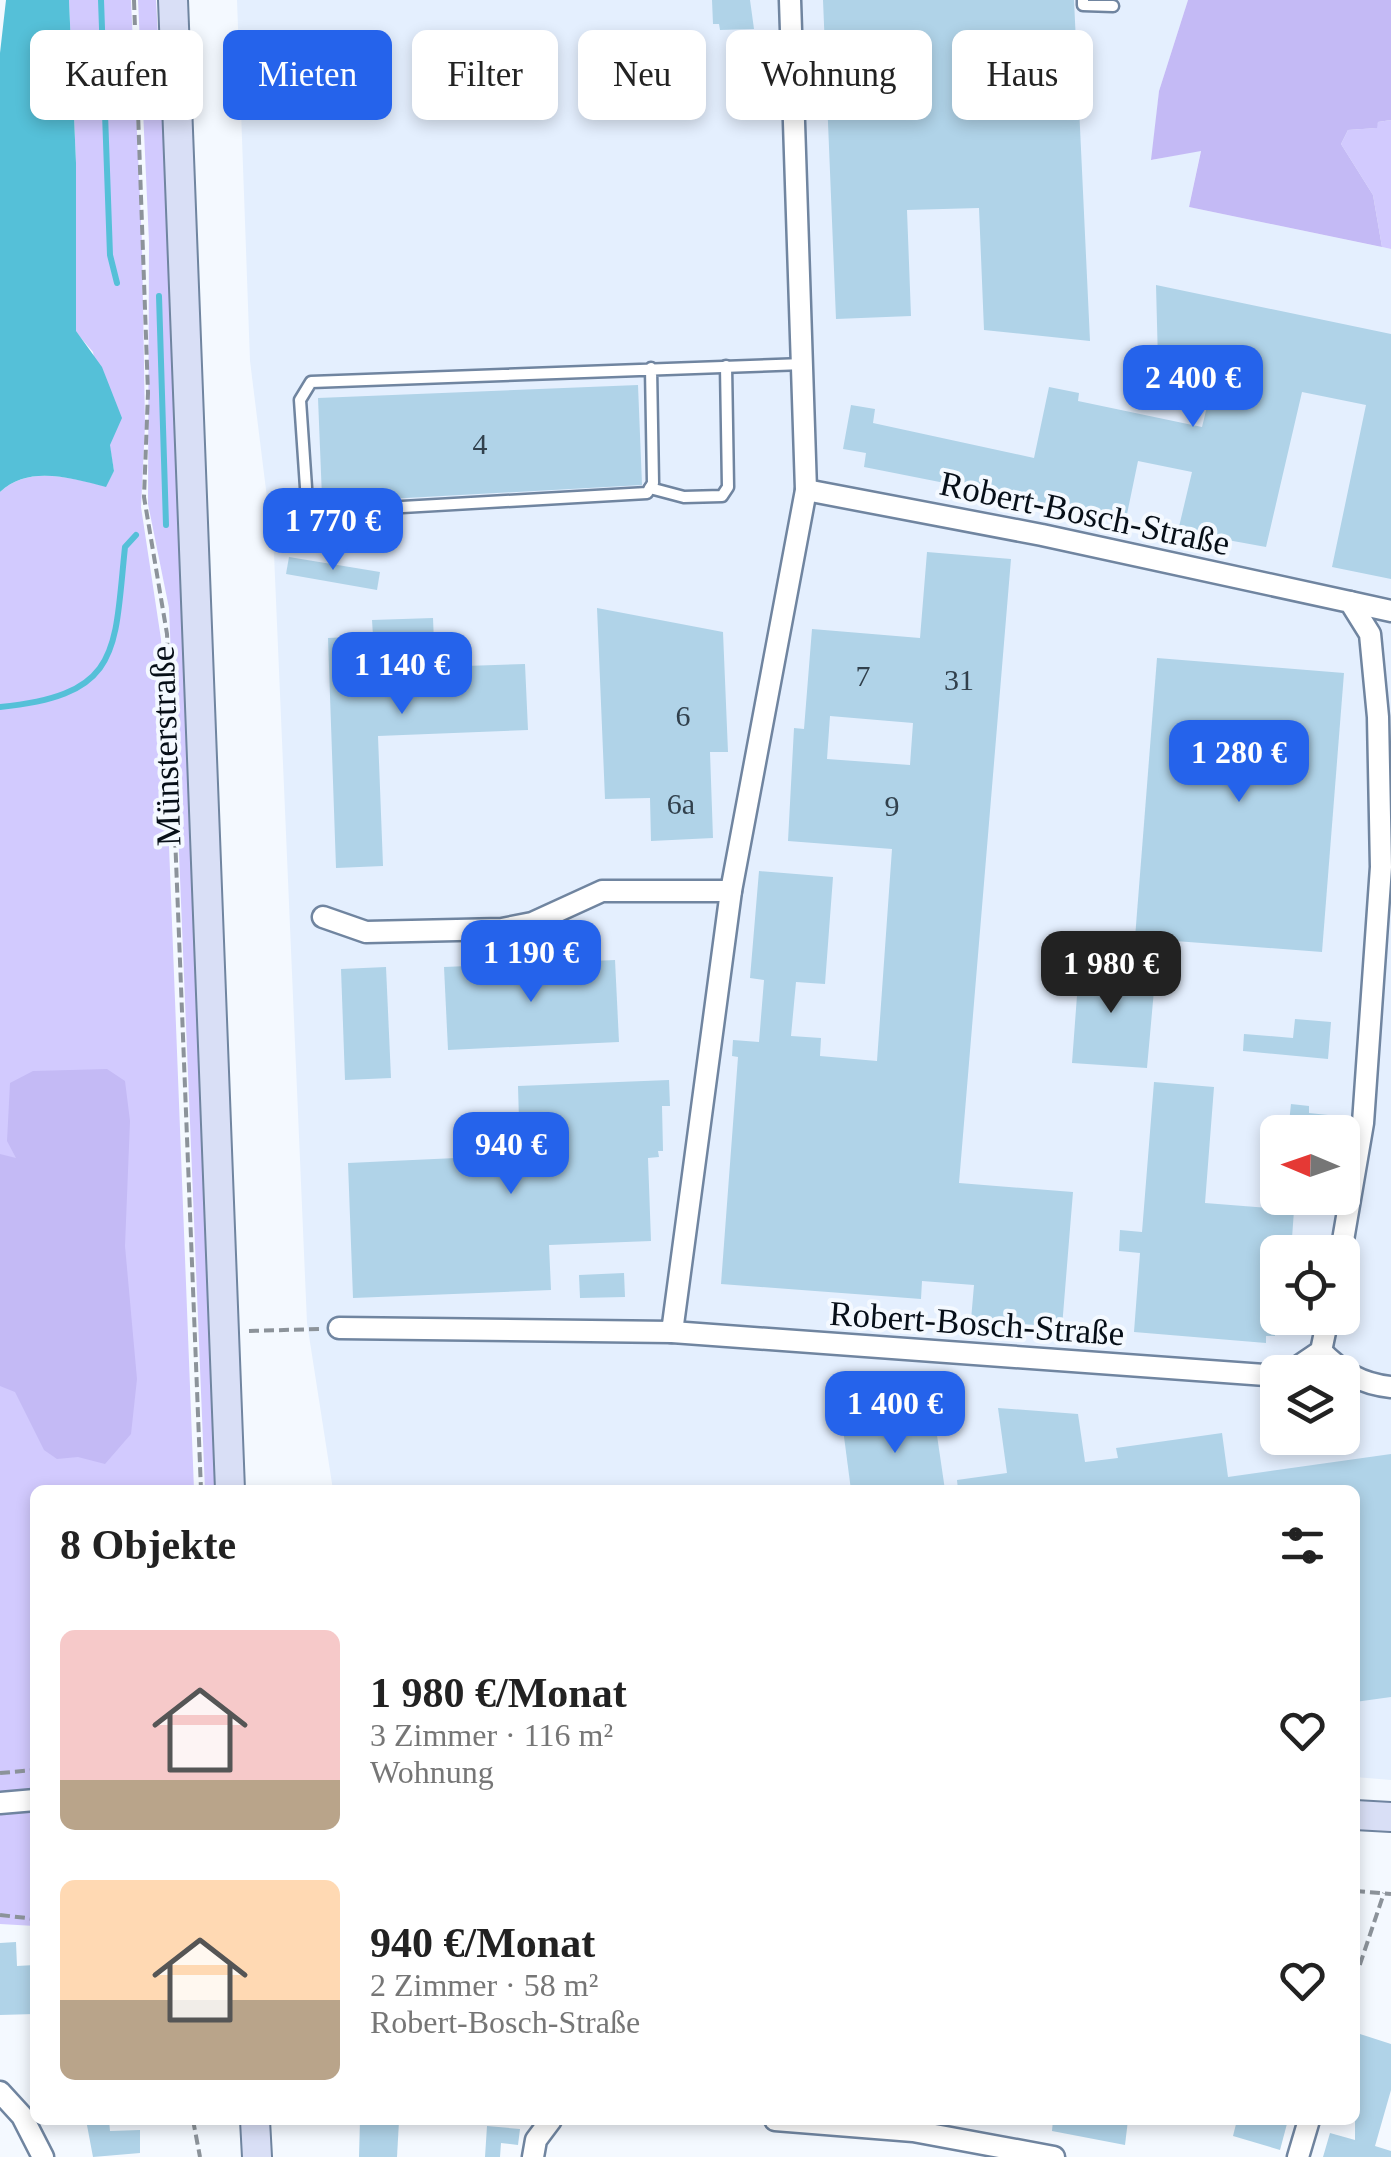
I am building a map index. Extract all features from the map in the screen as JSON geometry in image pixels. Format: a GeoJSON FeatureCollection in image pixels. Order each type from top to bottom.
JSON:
{"type":"FeatureCollection","features":[{"type":"Feature","properties":{"kind":"main road","name":"Münsterstraße"},"geometry":{"type":"LineString","coordinates":[[172,0],[230,1485]]}},
{"type":"Feature","properties":{"kind":"main road"},"geometry":{"type":"LineString","coordinates":[[1360,1814],[1391,1817]]}},
{"type":"Feature","properties":{"kind":"main road"},"geometry":{"type":"LineString","coordinates":[[255,2125],[257,2157]]}},
{"type":"Feature","properties":{"kind":"street"},"geometry":{"type":"LineString","coordinates":[[672,1332],[731,891],[806,490],[805,364],[790,0]]}},
{"type":"Feature","properties":{"kind":"street","name":"Robert-Bosch-Straße"},"geometry":{"type":"LineString","coordinates":[[806,490],[1042,535],[1391,611]]}},
{"type":"Feature","properties":{"kind":"street"},"geometry":{"type":"LineString","coordinates":[[1344,1235],[1363,1123],[1381,867],[1378,717],[1370,634],[1350,602]]}},
{"type":"Feature","properties":{"kind":"street"},"geometry":{"type":"LineString","coordinates":[[323,917],[366,932],[502,929],[532,922],[602,892],[731,891]]}},
{"type":"Feature","properties":{"kind":"street","name":"Robert-Bosch-Straße"},"geometry":{"type":"LineString","coordinates":[[340,1328],[672,1332],[1260,1375]]}},
{"type":"Feature","properties":{"kind":"street"},"geometry":{"type":"LineString","coordinates":[[1315,1355],[1321,1351],[1324,1335]]}},
{"type":"Feature","properties":{"kind":"street"},"geometry":{"type":"LineString","coordinates":[[1321,1351],[1339,1369],[1369,1385],[1391,1387]]}},
{"type":"Feature","properties":{"kind":"street"},"geometry":{"type":"LineString","coordinates":[[0,1803],[30,1800]]}},
{"type":"Feature","properties":{"kind":"street"},"geometry":{"type":"LineString","coordinates":[[0,2092],[22,2116],[43,2157]]}},
{"type":"Feature","properties":{"kind":"street"},"geometry":{"type":"LineString","coordinates":[[533,2157],[536,2140],[547,2125]]}},
{"type":"Feature","properties":{"kind":"street"},"geometry":{"type":"LineString","coordinates":[[844,2125],[913,2130],[1054,2157]]}},
{"type":"Feature","properties":{"kind":"street"},"geometry":{"type":"LineString","coordinates":[[1298,2157],[1308,2125]]}},
{"type":"Feature","properties":{"kind":"lane"},"geometry":{"type":"LineString","coordinates":[[1083,0],[1083,4],[1113,6]]}},
{"type":"Feature","properties":{"kind":"lane"},"geometry":{"type":"LineString","coordinates":[[726,366],[728,487],[722,496],[705,499],[650,488],[638,496],[316,509],[308,502],[300,400],[311,382],[321,379],[652,368],[726,366],[805,364]]}},
{"type":"Feature","properties":{"kind":"lane"},"geometry":{"type":"LineString","coordinates":[[650,488],[652,368]]}},
{"type":"Feature","properties":{"kind":"path"},"geometry":{"type":"LineString","coordinates":[[134,0],[148,393],[144,496],[167,634],[201,1485]]}},
{"type":"Feature","properties":{"kind":"path"},"geometry":{"type":"LineString","coordinates":[[225,1332],[340,1328]]}},
{"type":"Feature","properties":{"kind":"path"},"geometry":{"type":"LineString","coordinates":[[0,1773],[30,1770]]}},
{"type":"Feature","properties":{"kind":"path"},"geometry":{"type":"LineString","coordinates":[[1360,1890],[1388,1893],[1360,1966]]}},
{"type":"Feature","properties":{"kind":"path"},"geometry":{"type":"LineString","coordinates":[[0,1916],[30,1919]]}},
{"type":"Feature","properties":{"kind":"path"},"geometry":{"type":"LineString","coordinates":[[193,2125],[200,2157]]}},
{"type":"Feature","properties":{"kind":"shaded area"},"geometry":{"type":"Polygon","coordinates":[[[69,0],[131,0],[132,30],[70,30],[69,0]]]}},
{"type":"Feature","properties":{"kind":"shaded area"},"geometry":{"type":"Polygon","coordinates":[[[138,0],[156,0],[158,30],[139,30],[138,0]]]}},
{"type":"Feature","properties":{"kind":"shaded area"},"geometry":{"type":"Polygon","coordinates":[[[237,0],[1188,0],[1159,91],[1152,160],[1201,150],[1189,207],[1391,249],[1391,1780],[1360,1777],[1360,1485],[332,1485],[307,1323],[274,554],[250,361],[241,120],[392,120],[392,30],[238,30],[237,0]]]}},
{"type":"Feature","properties":{"kind":"shaded area"},"geometry":{"type":"Polygon","coordinates":[[[1188,0],[1391,0],[1391,120],[1378,122],[1377,128],[1348,130],[1341,144],[1373,195],[1382,247],[1189,207],[1201,151],[1151,160],[1159,91],[1188,0]]]}},
{"type":"Feature","properties":{"kind":"shaded area"},"geometry":{"type":"Polygon","coordinates":[[[74,120],[136,120],[145,425],[141,507],[161,639],[194,1485],[30,1485],[30,1926],[0,1924],[0,492],[37,476],[105,486],[114,471],[93,352],[75,331],[74,120]]]}},
{"type":"Feature","properties":{"kind":"shaded area"},"geometry":{"type":"Polygon","coordinates":[[[143,120],[163,120],[219,1485],[205,1485],[169,608],[148,504],[149,242],[143,120]]]}},
{"type":"Feature","properties":{"kind":"shaded area"},"geometry":{"type":"Polygon","coordinates":[[[1391,120],[1391,249],[1382,247],[1373,195],[1341,144],[1348,130],[1376,128],[1378,122],[1391,120]]]}},
{"type":"Feature","properties":{"kind":"shaded area"},"geometry":{"type":"Polygon","coordinates":[[[107,1069],[125,1081],[130,1121],[125,1246],[137,1379],[131,1434],[105,1464],[78,1457],[57,1459],[44,1450],[15,1392],[0,1386],[0,1154],[16,1158],[7,1141],[10,1083],[33,1071],[107,1069]]]}},
{"type":"Feature","properties":{"kind":"water"},"geometry":{"type":"Polygon","coordinates":[[[6,0],[69,0],[70,30],[30,30],[30,120],[74,120],[76,331],[102,367],[122,418],[110,445],[114,471],[106,487],[37,476],[0,492],[0,53],[6,0]]]}},
{"type":"Feature","properties":{"kind":"building"},"geometry":{"type":"Polygon","coordinates":[[[712,0],[750,0],[754,29],[720,30],[719,24],[713,24],[712,0]]]}},
{"type":"Feature","properties":{"kind":"building"},"geometry":{"type":"Polygon","coordinates":[[[823,0],[1074,0],[1075,30],[952,30],[952,120],[1080,120],[1090,341],[984,330],[979,208],[907,210],[911,316],[836,319],[828,120],[932,120],[932,30],[824,30],[823,0]]]}},
{"type":"Feature","properties":{"kind":"building"},"geometry":{"type":"Polygon","coordinates":[[[1156,285],[1391,334],[1391,579],[1332,567],[1366,405],[1302,392],[1266,547],[1178,531],[1192,472],[1138,461],[1126,519],[864,467],[866,453],[843,449],[851,405],[875,409],[873,423],[1034,458],[1049,387],[1079,393],[1078,401],[1202,427],[1215,374],[1158,362],[1156,285]]]}},
{"type":"Feature","properties":{"kind":"building"},"geometry":{"type":"Polygon","coordinates":[[[638,385],[642,485],[334,502],[322,498],[318,398],[638,385]]]}},
{"type":"Feature","properties":{"kind":"building"},"geometry":{"type":"Polygon","coordinates":[[[927,552],[1011,559],[959,1183],[1073,1192],[1062,1327],[971,1320],[974,1285],[922,1281],[921,1299],[721,1284],[738,1057],[732,1056],[733,1040],[759,1042],[764,980],[750,978],[759,871],[833,877],[825,984],[796,982],[791,1036],[821,1038],[820,1056],[877,1061],[892,849],[788,841],[794,728],[804,729],[812,629],[920,638],[927,552]],[[830,716],[827,759],[910,765],[913,723],[830,716]]]}},
{"type":"Feature","properties":{"kind":"building"},"geometry":{"type":"Polygon","coordinates":[[[289,557],[380,572],[377,590],[286,574],[289,557]]]}},
{"type":"Feature","properties":{"kind":"building"},"geometry":{"type":"Polygon","coordinates":[[[597,608],[723,632],[728,752],[710,752],[713,838],[651,841],[650,798],[605,799],[597,608]]]}},
{"type":"Feature","properties":{"kind":"building"},"geometry":{"type":"Polygon","coordinates":[[[433,618],[435,667],[525,664],[528,730],[378,736],[383,866],[336,868],[328,638],[373,636],[372,620],[433,618]]]}},
{"type":"Feature","properties":{"kind":"building"},"geometry":{"type":"Polygon","coordinates":[[[1157,658],[1344,673],[1322,952],[1135,938],[1157,658]]]}},
{"type":"Feature","properties":{"kind":"building"},"geometry":{"type":"Polygon","coordinates":[[[1080,955],[1126,958],[1124,987],[1154,990],[1147,1068],[1072,1063],[1080,955]]]}},
{"type":"Feature","properties":{"kind":"building"},"geometry":{"type":"Polygon","coordinates":[[[615,960],[619,1042],[448,1050],[444,967],[615,960]]]}},
{"type":"Feature","properties":{"kind":"building"},"geometry":{"type":"Polygon","coordinates":[[[386,967],[391,1078],[345,1080],[341,969],[386,967]]]}},
{"type":"Feature","properties":{"kind":"building"},"geometry":{"type":"Polygon","coordinates":[[[1295,1019],[1331,1022],[1328,1059],[1243,1051],[1244,1034],[1293,1038],[1295,1019]]]}},
{"type":"Feature","properties":{"kind":"building"},"geometry":{"type":"Polygon","coordinates":[[[669,1080],[670,1106],[662,1106],[663,1151],[658,1151],[659,1157],[648,1158],[651,1241],[549,1245],[551,1290],[353,1298],[348,1163],[520,1155],[518,1086],[669,1080]]]}},
{"type":"Feature","properties":{"kind":"building"},"geometry":{"type":"Polygon","coordinates":[[[1154,1082],[1214,1087],[1205,1203],[1260,1207],[1260,1215],[1294,1215],[1292,1235],[1260,1235],[1260,1335],[1275,1336],[1266,1336],[1266,1343],[1134,1332],[1140,1253],[1119,1251],[1120,1230],[1142,1232],[1154,1082]]]}},
{"type":"Feature","properties":{"kind":"building"},"geometry":{"type":"Polygon","coordinates":[[[1291,1104],[1309,1106],[1309,1113],[1328,1115],[1290,1115],[1291,1104]]]}},
{"type":"Feature","properties":{"kind":"building"},"geometry":{"type":"Polygon","coordinates":[[[624,1273],[625,1297],[580,1298],[579,1275],[624,1273]]]}},
{"type":"Feature","properties":{"kind":"building"},"geometry":{"type":"Polygon","coordinates":[[[998,1408],[1078,1414],[1085,1462],[1118,1458],[1116,1448],[1222,1433],[1228,1477],[1391,1454],[1391,1697],[1360,1701],[1360,1485],[958,1485],[957,1480],[1007,1473],[998,1408]]]}},
{"type":"Feature","properties":{"kind":"building"},"geometry":{"type":"Polygon","coordinates":[[[934,1415],[944,1485],[850,1485],[843,1429],[934,1415]]]}},
{"type":"Feature","properties":{"kind":"building"},"geometry":{"type":"Polygon","coordinates":[[[16,1942],[17,1966],[30,1965],[30,2014],[0,2015],[0,1943],[16,1942]]]}},
{"type":"Feature","properties":{"kind":"building"},"geometry":{"type":"Polygon","coordinates":[[[1360,2034],[1391,2044],[1391,2090],[1375,2146],[1391,2151],[1391,2157],[1323,2157],[1330,2133],[1355,2140],[1355,2125],[1360,2125],[1360,2034]]]}},
{"type":"Feature","properties":{"kind":"building"},"geometry":{"type":"Polygon","coordinates":[[[87,2125],[109,2125],[110,2131],[140,2130],[140,2153],[93,2157],[87,2125]]]}},
{"type":"Feature","properties":{"kind":"building"},"geometry":{"type":"Polygon","coordinates":[[[360,2125],[399,2125],[397,2157],[359,2157],[360,2125]]]}},
{"type":"Feature","properties":{"kind":"building"},"geometry":{"type":"Polygon","coordinates":[[[1053,2125],[1127,2125],[1125,2145],[1052,2131],[1053,2125]]]}},
{"type":"Feature","properties":{"kind":"building"},"geometry":{"type":"Polygon","coordinates":[[[1236,2125],[1287,2125],[1280,2150],[1233,2136],[1236,2125]]]}},
{"type":"Feature","properties":{"kind":"building"},"geometry":{"type":"Polygon","coordinates":[[[487,2126],[520,2129],[518,2145],[501,2143],[500,2157],[485,2157],[487,2126]]]}},
{"type":"Feature","properties":{"kind":"waterway"},"geometry":{"type":"LineString","coordinates":[[101,0],[110,255],[117,283]]}},
{"type":"Feature","properties":{"kind":"waterway"},"geometry":{"type":"LineString","coordinates":[[159,296],[166,525]]}},
{"type":"Feature","properties":{"kind":"waterway"},"geometry":{"type":"LineString","coordinates":[[0,707],[69,692],[90,679],[104,662],[118,614],[125,547],[136,535]]}}]}
